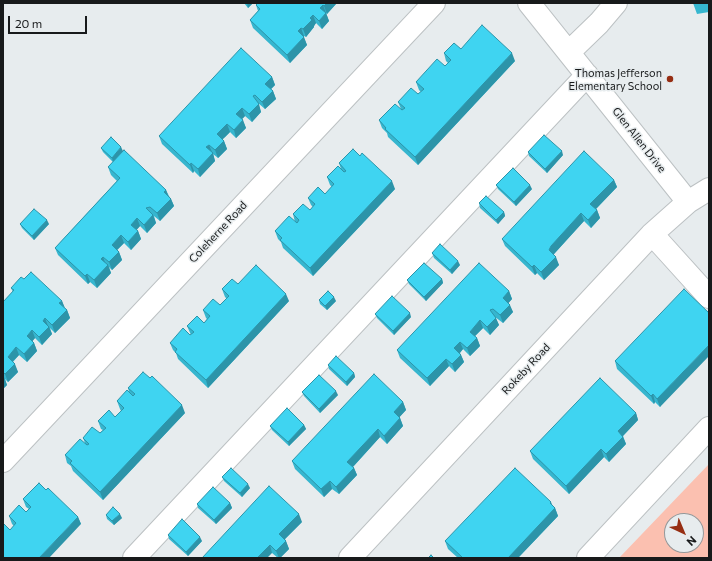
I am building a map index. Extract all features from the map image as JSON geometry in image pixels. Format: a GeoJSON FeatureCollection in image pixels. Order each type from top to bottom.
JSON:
{"type":"FeatureCollection","features":[{"type":"Feature","properties":{"kind":"street","name":"Coleherne Road"},"geometry":{"type":"LineString","coordinates":[[3,461],[434,3]]}},
{"type":"Feature","properties":{"kind":"street","name":"Glen Allen Drive"},"geometry":{"type":"LineString","coordinates":[[530,3],[688,202]]}},
{"type":"Feature","properties":{"kind":"street"},"geometry":{"type":"LineString","coordinates":[[569,52],[599,23],[616,3]]}},
{"type":"Feature","properties":{"kind":"street"},"geometry":{"type":"LineString","coordinates":[[134,558],[586,74]]}},
{"type":"Feature","properties":{"kind":"street","name":"Rokeby Road"},"geometry":{"type":"LineString","coordinates":[[350,558],[652,234],[688,202],[709,189]]}},
{"type":"Feature","properties":{"kind":"street"},"geometry":{"type":"LineString","coordinates":[[652,234],[709,297]]}},
{"type":"Feature","properties":{"kind":"street"},"geometry":{"type":"LineString","coordinates":[[588,558],[709,428]]}},
{"type":"Feature","properties":{"kind":"shaded area"},"geometry":{"type":"Polygon","coordinates":[[[709,464],[709,558],[619,558],[709,464]]]}},
{"type":"Feature","properties":{"kind":"building"},"geometry":{"type":"Polygon","coordinates":[[[258,3],[327,3],[320,8],[326,13],[319,21],[313,15],[310,18],[312,20],[303,29],[301,28],[298,31],[304,37],[287,55],[250,20],[260,9],[256,5],[258,3]]]}},
{"type":"Feature","properties":{"kind":"building"},"geometry":{"type":"Polygon","coordinates":[[[482,25],[512,53],[415,157],[385,129],[386,128],[379,120],[395,104],[402,110],[405,108],[398,102],[411,88],[418,94],[424,89],[416,82],[437,59],[445,66],[451,60],[444,53],[454,43],[461,49],[482,25]]]}},
{"type":"Feature","properties":{"kind":"building"},"geometry":{"type":"Polygon","coordinates":[[[241,48],[272,77],[265,84],[273,91],[262,102],[255,95],[253,96],[259,104],[249,114],[242,108],[236,114],[243,120],[234,130],[227,124],[217,134],[224,141],[215,150],[209,145],[206,147],[213,153],[198,169],[191,163],[190,165],[159,136],[241,48]]]}},
{"type":"Feature","properties":{"kind":"building"},"geometry":{"type":"Polygon","coordinates":[[[544,135],[562,151],[545,169],[528,152],[544,135]]]}},
{"type":"Feature","properties":{"kind":"building"},"geometry":{"type":"Polygon","coordinates":[[[111,137],[121,147],[112,158],[101,148],[111,137]]]}},
{"type":"Feature","properties":{"kind":"building"},"geometry":{"type":"Polygon","coordinates":[[[353,149],[360,156],[362,153],[392,181],[310,268],[280,240],[282,238],[275,231],[289,216],[297,223],[299,220],[293,214],[303,204],[310,210],[315,204],[308,198],[318,187],[325,194],[334,184],[327,177],[338,166],[344,172],[346,171],[339,163],[353,149]]]}},
{"type":"Feature","properties":{"kind":"building"},"geometry":{"type":"Polygon","coordinates":[[[124,150],[166,190],[164,192],[171,199],[157,213],[150,207],[146,208],[153,215],[144,225],[137,218],[131,225],[138,231],[128,242],[121,235],[112,245],[119,252],[109,262],[103,257],[101,259],[108,265],[94,280],[87,274],[85,276],[55,248],[120,178],[108,167],[124,150]]]}},
{"type":"Feature","properties":{"kind":"building"},"geometry":{"type":"Polygon","coordinates":[[[584,151],[614,180],[590,204],[597,210],[588,220],[581,213],[551,246],[549,250],[556,257],[541,272],[534,265],[532,267],[502,239],[584,151]]]}},
{"type":"Feature","properties":{"kind":"building"},"geometry":{"type":"Polygon","coordinates":[[[513,168],[530,185],[514,202],[496,185],[513,168]]]}},
{"type":"Feature","properties":{"kind":"building"},"geometry":{"type":"Polygon","coordinates":[[[486,196],[504,212],[496,220],[479,203],[486,196]]]}},
{"type":"Feature","properties":{"kind":"building"},"geometry":{"type":"Polygon","coordinates":[[[34,209],[47,220],[32,236],[20,224],[34,209]]]}},
{"type":"Feature","properties":{"kind":"building"},"geometry":{"type":"Polygon","coordinates":[[[440,244],[458,261],[450,270],[432,253],[440,244]]]}},
{"type":"Feature","properties":{"kind":"building"},"geometry":{"type":"Polygon","coordinates":[[[424,263],[442,279],[424,297],[407,280],[424,263]]]}},
{"type":"Feature","properties":{"kind":"building"},"geometry":{"type":"Polygon","coordinates":[[[479,263],[509,291],[503,298],[510,305],[500,315],[493,309],[490,310],[496,318],[487,327],[480,320],[470,332],[477,338],[467,348],[460,342],[454,348],[461,355],[452,364],[446,359],[427,378],[397,350],[479,263]]]}},
{"type":"Feature","properties":{"kind":"building"},"geometry":{"type":"Polygon","coordinates":[[[256,265],[286,294],[206,380],[175,352],[177,349],[170,343],[183,328],[190,335],[194,332],[187,326],[197,316],[204,323],[210,316],[203,310],[213,299],[220,305],[229,296],[222,289],[232,279],[238,284],[256,265]]]}},
{"type":"Feature","properties":{"kind":"building"},"geometry":{"type":"Polygon","coordinates":[[[31,272],[62,301],[59,303],[67,310],[52,325],[45,318],[43,321],[49,327],[39,337],[32,330],[27,336],[34,343],[24,354],[16,347],[8,357],[15,364],[5,374],[3,372],[3,302],[14,290],[11,288],[21,277],[24,279],[31,272]]]}},
{"type":"Feature","properties":{"kind":"building"},"geometry":{"type":"Polygon","coordinates":[[[684,289],[709,313],[709,345],[657,399],[653,394],[651,396],[615,361],[684,289]]]}},
{"type":"Feature","properties":{"kind":"building"},"geometry":{"type":"Polygon","coordinates":[[[328,291],[334,297],[325,306],[319,300],[328,291]]]}},
{"type":"Feature","properties":{"kind":"building"},"geometry":{"type":"Polygon","coordinates":[[[392,296],[410,313],[393,331],[375,314],[392,296]]]}},
{"type":"Feature","properties":{"kind":"building"},"geometry":{"type":"Polygon","coordinates":[[[336,356],[354,373],[346,382],[328,365],[336,356]]]}},
{"type":"Feature","properties":{"kind":"building"},"geometry":{"type":"Polygon","coordinates":[[[143,372],[150,378],[152,376],[182,405],[100,492],[70,463],[72,461],[65,455],[80,439],[87,445],[89,444],[83,438],[92,427],[100,433],[106,428],[98,421],[109,410],[115,417],[124,408],[117,401],[127,390],[133,396],[135,394],[128,388],[143,372]]]}},
{"type":"Feature","properties":{"kind":"building"},"geometry":{"type":"Polygon","coordinates":[[[374,374],[403,402],[394,412],[400,418],[384,436],[378,429],[347,462],[354,468],[336,487],[330,481],[321,489],[292,461],[374,374]]]}},
{"type":"Feature","properties":{"kind":"building"},"geometry":{"type":"Polygon","coordinates":[[[319,375],[336,391],[319,409],[302,392],[319,375]]]}},
{"type":"Feature","properties":{"kind":"building"},"geometry":{"type":"Polygon","coordinates":[[[600,378],[636,413],[618,431],[623,437],[606,454],[601,449],[566,486],[530,451],[600,378]]]}},
{"type":"Feature","properties":{"kind":"building"},"geometry":{"type":"Polygon","coordinates":[[[287,408],[304,425],[288,442],[270,426],[287,408]]]}},
{"type":"Feature","properties":{"kind":"building"},"geometry":{"type":"Polygon","coordinates":[[[231,468],[248,484],[240,493],[222,477],[231,468]]]}},
{"type":"Feature","properties":{"kind":"building"},"geometry":{"type":"Polygon","coordinates":[[[515,468],[551,502],[550,503],[555,508],[508,558],[463,558],[445,541],[515,468]]]}},
{"type":"Feature","properties":{"kind":"building"},"geometry":{"type":"Polygon","coordinates":[[[39,483],[46,490],[48,488],[78,517],[39,558],[3,558],[3,523],[10,530],[16,523],[9,516],[19,505],[26,512],[31,507],[23,499],[39,483]]]}},
{"type":"Feature","properties":{"kind":"building"},"geometry":{"type":"Polygon","coordinates":[[[269,486],[299,514],[279,534],[286,541],[276,551],[270,545],[257,558],[202,558],[269,486]]]}},
{"type":"Feature","properties":{"kind":"building"},"geometry":{"type":"Polygon","coordinates":[[[213,487],[230,503],[214,520],[197,504],[213,487]]]}},
{"type":"Feature","properties":{"kind":"building"},"geometry":{"type":"Polygon","coordinates":[[[113,507],[120,514],[112,521],[106,515],[113,507]]]}},
{"type":"Feature","properties":{"kind":"building"},"geometry":{"type":"Polygon","coordinates":[[[182,519],[200,537],[186,552],[168,535],[182,519]]]}},
{"type":"Feature","properties":{"kind":"place","name":"Thomas Jefferson Elementary School"},"geometry":{"type":"Point","coordinates":[670,79]}}]}
